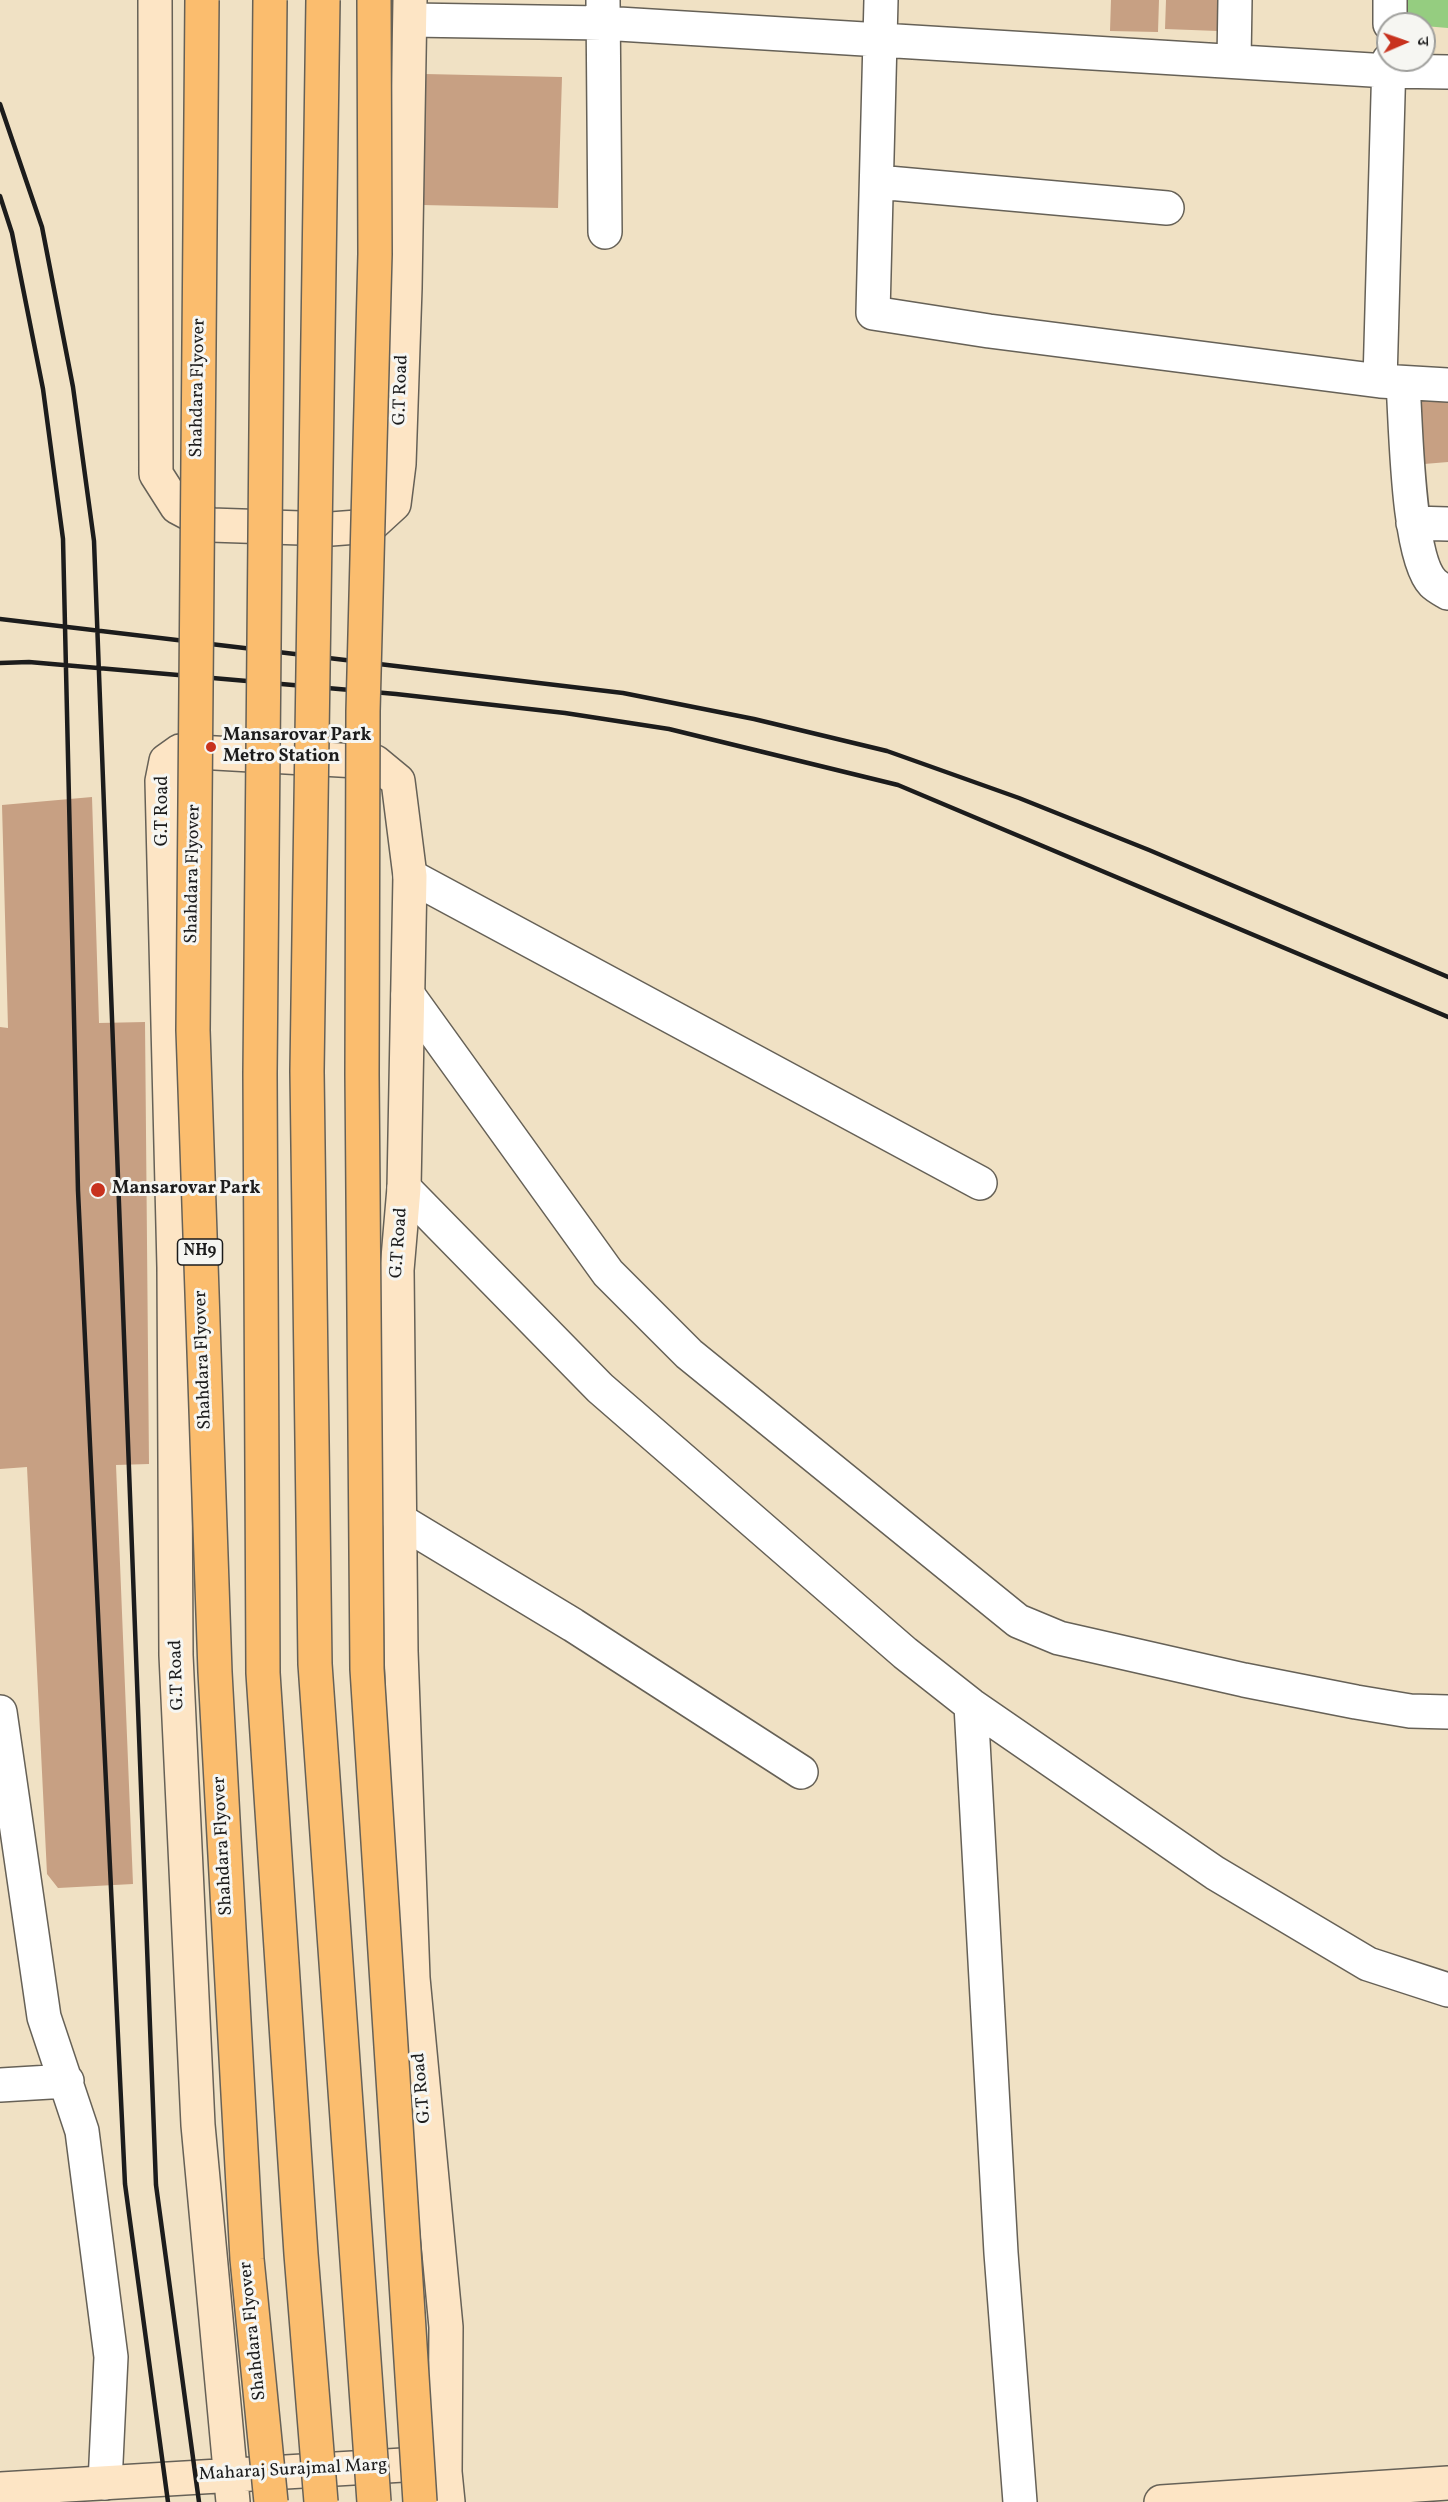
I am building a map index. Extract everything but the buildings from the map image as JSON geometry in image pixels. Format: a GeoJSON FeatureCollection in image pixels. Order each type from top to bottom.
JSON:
{"type":"FeatureCollection","features":[{"type":"Feature","properties":{"kind":"main road","name":"G.T Road"},"geometry":{"type":"LineString","coordinates":[[154,0],[156,474],[177,507],[211,525],[332,529],[370,526],[394,504],[399,464],[404,323],[411,10]]}},
{"type":"Feature","properties":{"kind":"main road","name":"Shahdara Flyover"},"geometry":{"type":"LineString","coordinates":[[202,0],[193,1030],[216,1684],[247,2259],[271,2502]]}},
{"type":"Feature","properties":{"kind":"main road"},"geometry":{"type":"LineString","coordinates":[[270,0],[260,1073],[263,1673],[301,2254],[321,2502]]}},
{"type":"Feature","properties":{"kind":"main road"},"geometry":{"type":"LineString","coordinates":[[323,0],[307,1071],[315,1664],[374,2502]]}},
{"type":"Feature","properties":{"kind":"main road"},"geometry":{"type":"LineString","coordinates":[[375,0],[375,254],[363,711],[362,1016],[367,1669],[420,2502]]}},
{"type":"Feature","properties":{"kind":"main road","name":"G.T Road"},"geometry":{"type":"LineString","coordinates":[[231,2489],[198,2125],[176,1655],[174,1255],[162,781],[165,761],[180,750],[375,762],[398,781],[410,876],[404,1188],[397,1270],[401,1651],[413,1978],[446,2327],[447,2487]]}},
{"type":"Feature","properties":{"kind":"main road","name":"Maharaj Surajmal Marg"},"geometry":{"type":"LineString","coordinates":[[0,2489],[105,2483],[231,2489],[420,2464],[447,2487]]}},
{"type":"Feature","properties":{"kind":"main road"},"geometry":{"type":"LineString","coordinates":[[1161,2502],[1448,2482]]}},
{"type":"Feature","properties":{"kind":"main road"},"geometry":{"type":"LineString","coordinates":[[447,2487],[464,2502]]}},
{"type":"Feature","properties":{"kind":"street"},"geometry":{"type":"LineString","coordinates":[[881,0],[882,40],[873,313],[989,331],[1392,382],[1448,385]]}},
{"type":"Feature","properties":{"kind":"street"},"geometry":{"type":"LineString","coordinates":[[1234,61],[1235,0]]}},
{"type":"Feature","properties":{"kind":"street"},"geometry":{"type":"LineString","coordinates":[[411,10],[602,12],[882,40],[1234,61],[1376,66]]}},
{"type":"Feature","properties":{"kind":"street"},"geometry":{"type":"LineString","coordinates":[[602,12],[605,232]]}},
{"type":"Feature","properties":{"kind":"street"},"geometry":{"type":"LineString","coordinates":[[1389,72],[1392,382],[1413,523],[1422,563],[1432,582],[1448,593]]}},
{"type":"Feature","properties":{"kind":"street"},"geometry":{"type":"LineString","coordinates":[[877,182],[1167,208]]}},
{"type":"Feature","properties":{"kind":"street"},"geometry":{"type":"LineString","coordinates":[[1413,523],[1448,524]]}},
{"type":"Feature","properties":{"kind":"street"},"geometry":{"type":"LineString","coordinates":[[410,876],[980,1183]]}},
{"type":"Feature","properties":{"kind":"street"},"geometry":{"type":"LineString","coordinates":[[408,995],[608,1273],[689,1354],[1018,1621],[1059,1638],[1244,1680],[1410,1711],[1448,1713]]}},
{"type":"Feature","properties":{"kind":"street"},"geometry":{"type":"LineString","coordinates":[[404,1188],[600,1388],[904,1653],[970,1706],[1215,1873],[1368,1964],[1448,1990]]}},
{"type":"Feature","properties":{"kind":"street"},"geometry":{"type":"LineString","coordinates":[[399,1520],[573,1625],[801,1772]]}},
{"type":"Feature","properties":{"kind":"street"},"geometry":{"type":"LineString","coordinates":[[970,1706],[1001,2241],[1020,2502]]}},
{"type":"Feature","properties":{"kind":"street"},"geometry":{"type":"LineString","coordinates":[[0,1712],[45,2017],[82,2131],[111,2357],[105,2483]]}},
{"type":"Feature","properties":{"kind":"street"},"geometry":{"type":"LineString","coordinates":[[0,2085],[67,2082]]}},
{"type":"Feature","properties":{"kind":"green space"},"geometry":{"type":"Polygon","coordinates":[[[1401,0],[1448,0],[1448,28],[1436,27],[1436,12],[1400,12],[1401,0]]]}},
{"type":"Feature","properties":{"kind":"railway"},"geometry":{"type":"LineString","coordinates":[[0,104],[42,227],[73,387],[94,541],[156,2185],[199,2502]]}},
{"type":"Feature","properties":{"kind":"railway"},"geometry":{"type":"LineString","coordinates":[[0,196],[12,233],[43,389],[63,539],[78,1191],[125,2184],[168,2502]]}},
{"type":"Feature","properties":{"kind":"railway"},"geometry":{"type":"LineString","coordinates":[[0,619],[623,693],[754,719],[887,751],[1019,798],[1149,850],[1448,977]]}},
{"type":"Feature","properties":{"kind":"railway"},"geometry":{"type":"LineString","coordinates":[[0,663],[29,662],[396,694],[565,713],[669,729],[898,785],[1448,1017]]}},
{"type":"Feature","properties":{"kind":"place","name":"Mansarovar Park Metro Station"},"geometry":{"type":"Point","coordinates":[211,747]}},
{"type":"Feature","properties":{"kind":"place","name":"Mansarovar Park"},"geometry":{"type":"Point","coordinates":[98,1190]}}]}
